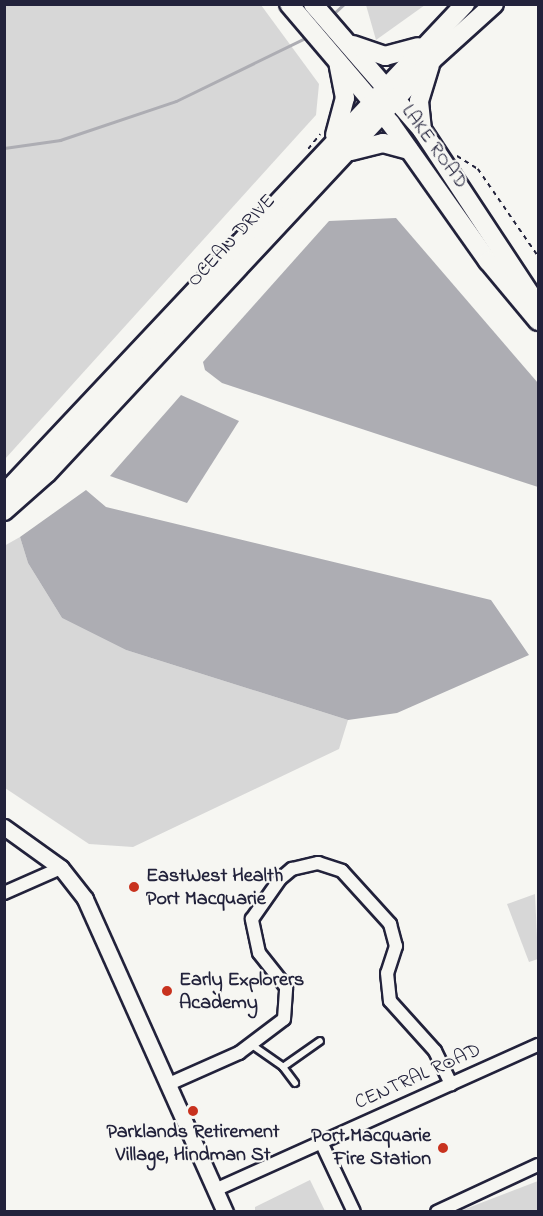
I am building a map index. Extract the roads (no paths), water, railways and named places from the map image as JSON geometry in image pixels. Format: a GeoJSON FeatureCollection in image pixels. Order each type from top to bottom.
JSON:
{"type":"FeatureCollection","features":[{"type":"Feature","properties":{"kind":"main road","name":"LAKE ROAD"},"geometry":{"type":"LineString","coordinates":[[289,4],[377,108],[488,261],[538,321]]}},
{"type":"Feature","properties":{"kind":"main road","name":"OCEAN DRIVE"},"geometry":{"type":"LineString","coordinates":[[4,511],[47,473],[377,108],[426,53],[465,4]]}},
{"type":"Feature","properties":{"kind":"main road","name":"OCEAN DRIVE"},"geometry":{"type":"LineString","coordinates":[[426,53],[494,4]]}},
{"type":"Feature","properties":{"kind":"main road","name":"LAKE ROAD"},"geometry":{"type":"LineString","coordinates":[[317,8],[392,91],[422,130],[538,306]]}},
{"type":"Feature","properties":{"kind":"main road"},"geometry":{"type":"LineString","coordinates":[[344,38],[385,56],[426,53],[419,101],[422,130]]}},
{"type":"Feature","properties":{"kind":"main road"},"geometry":{"type":"LineString","coordinates":[[337,60],[345,98],[340,148],[383,143],[409,150]]}},
{"type":"Feature","properties":{"kind":"main road","name":"OCEAN DRIVE"},"geometry":{"type":"LineString","coordinates":[[4,494],[340,148]]}},
{"type":"Feature","properties":{"kind":"street"},"geometry":{"type":"LineString","coordinates":[[4,827],[62,868],[95,918],[225,1212]]}},
{"type":"Feature","properties":{"kind":"street"},"geometry":{"type":"LineString","coordinates":[[170,1084],[252,1045],[284,1019],[289,999],[255,942],[255,908],[292,869],[330,865],[342,871],[390,924],[396,946],[387,973],[390,1000],[435,1051],[451,1084]]}},
{"type":"Feature","properties":{"kind":"street"},"geometry":{"type":"LineString","coordinates":[[4,893],[62,868]]}},
{"type":"Feature","properties":{"kind":"street","name":"CENTRAL ROAD"},"geometry":{"type":"LineString","coordinates":[[215,1190],[538,1045]]}},
{"type":"Feature","properties":{"kind":"street"},"geometry":{"type":"LineString","coordinates":[[321,1143],[354,1212]]}},
{"type":"Feature","properties":{"kind":"street"},"geometry":{"type":"LineString","coordinates":[[437,1212],[538,1165]]}},
{"type":"Feature","properties":{"kind":"lane"},"geometry":{"type":"LineString","coordinates":[[284,1067],[320,1041]]}},
{"type":"Feature","properties":{"kind":"lane"},"geometry":{"type":"LineString","coordinates":[[252,1045],[284,1067],[295,1083]]}},
{"type":"Feature","properties":{"kind":"waterway"},"geometry":{"type":"LineString","coordinates":[[332,15],[344,4]]}},
{"type":"Feature","properties":{"kind":"waterway"},"geometry":{"type":"LineString","coordinates":[[4,148],[60,140],[176,101],[309,36]]}},
{"type":"Feature","properties":{"kind":"place","name":"EastWest Health Port Macquarie"},"geometry":{"type":"Point","coordinates":[134,887]}},
{"type":"Feature","properties":{"kind":"place","name":"Early Explorers Academy"},"geometry":{"type":"Point","coordinates":[167,991]}},
{"type":"Feature","properties":{"kind":"place","name":"Parklands Retirement Village, Hindman St"},"geometry":{"type":"Point","coordinates":[193,1111]}},
{"type":"Feature","properties":{"kind":"place","name":"Port Macquarie Fire Station"},"geometry":{"type":"Point","coordinates":[443,1148]}}]}
